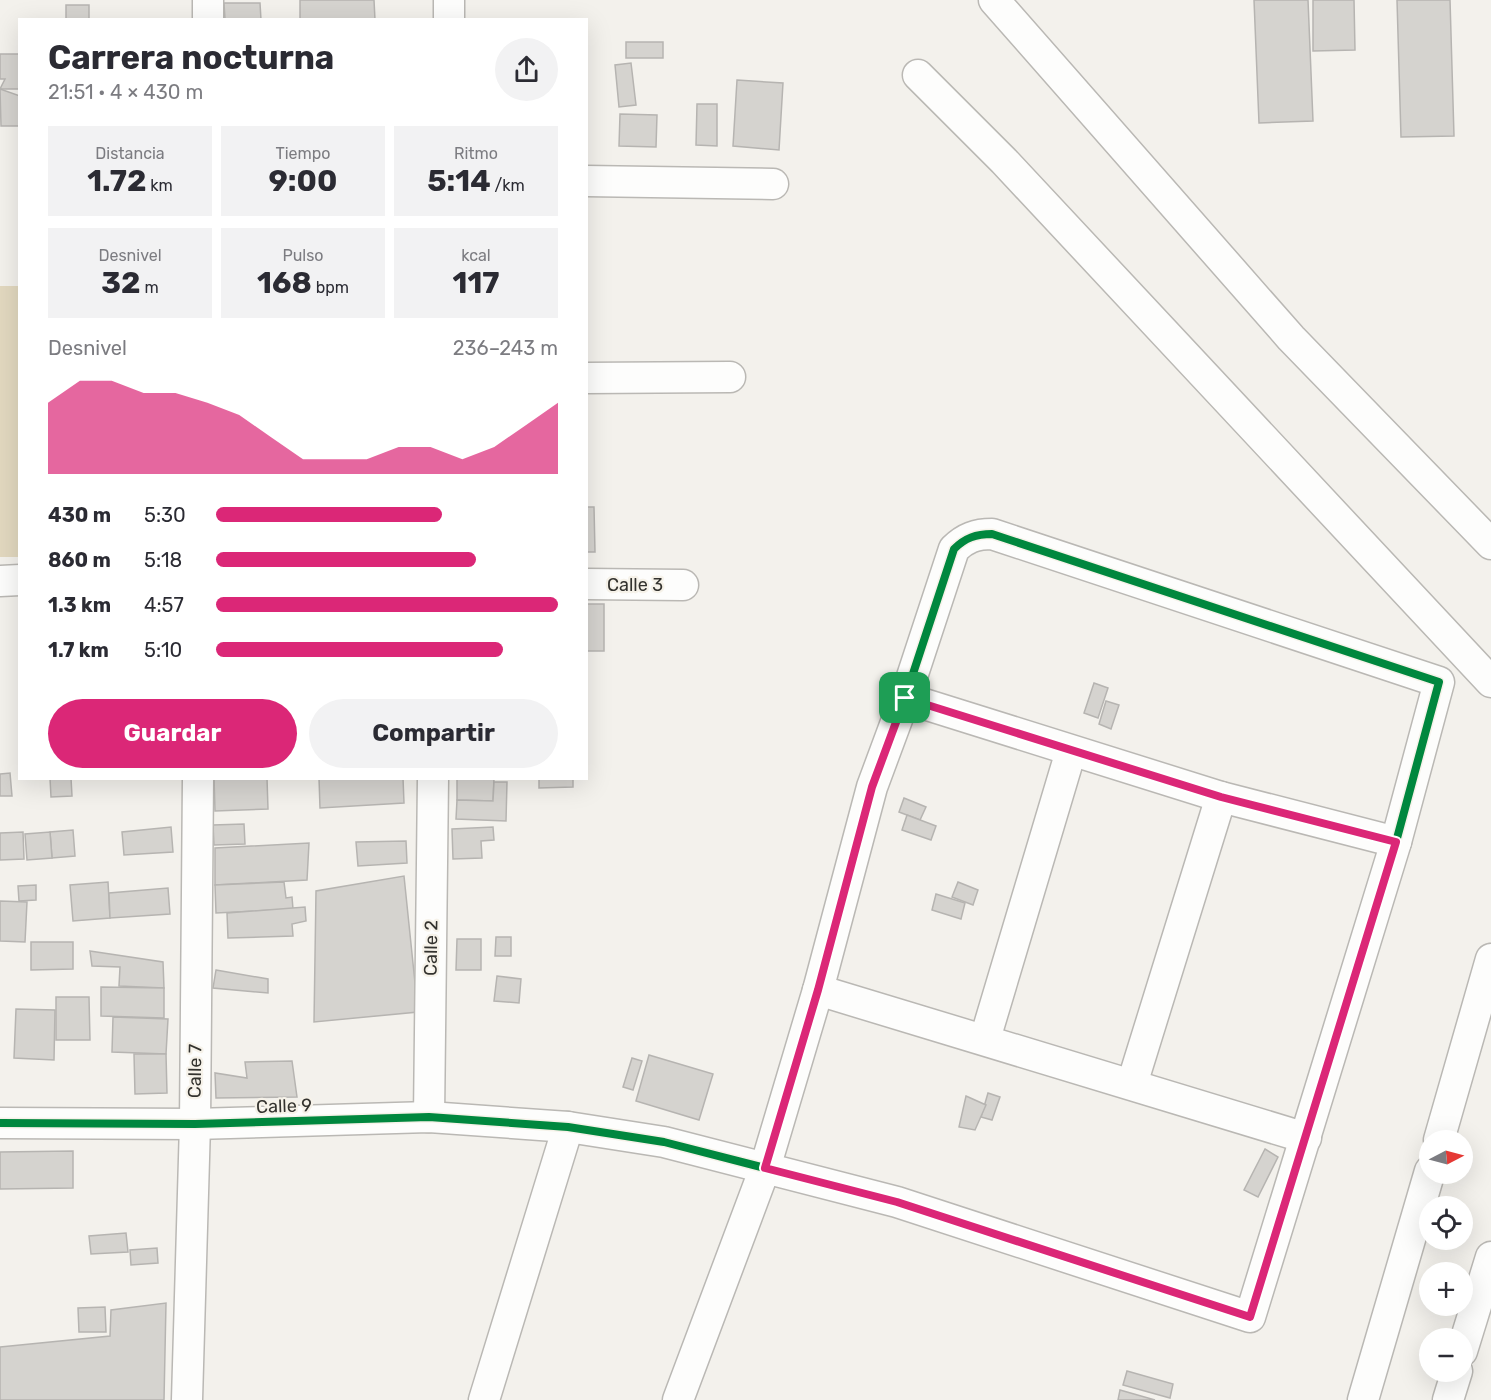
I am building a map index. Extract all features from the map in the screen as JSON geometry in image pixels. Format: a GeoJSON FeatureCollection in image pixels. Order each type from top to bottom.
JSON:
{"type":"FeatureCollection","features":[{"type":"Feature","properties":{"kind":"street"},"geometry":{"type":"LineString","coordinates":[[208,0],[208,18]]}},
{"type":"Feature","properties":{"kind":"street"},"geometry":{"type":"LineString","coordinates":[[449,18],[450,0]]}},
{"type":"Feature","properties":{"kind":"street"},"geometry":{"type":"LineString","coordinates":[[994,0],[1291,338],[1491,544]]}},
{"type":"Feature","properties":{"kind":"street"},"geometry":{"type":"LineString","coordinates":[[918,75],[1045,204],[1491,682]]}},
{"type":"Feature","properties":{"kind":"street"},"geometry":{"type":"LineString","coordinates":[[588,181],[772,184]]}},
{"type":"Feature","properties":{"kind":"street"},"geometry":{"type":"LineString","coordinates":[[588,378],[730,377]]}},
{"type":"Feature","properties":{"kind":"street"},"geometry":{"type":"LineString","coordinates":[[678,1400],[765,1168],[818,990],[872,787],[905,698],[954,549],[969,537],[992,534],[1438,682]]}},
{"type":"Feature","properties":{"kind":"street"},"geometry":{"type":"LineString","coordinates":[[0,581],[18,580]]}},
{"type":"Feature","properties":{"kind":"street","name":"Calle 3"},"geometry":{"type":"LineString","coordinates":[[588,585],[682,585]]}},
{"type":"Feature","properties":{"kind":"street"},"geometry":{"type":"LineString","coordinates":[[818,990],[1306,1138],[1396,842],[1438,682],[1455,642]]}},
{"type":"Feature","properties":{"kind":"street"},"geometry":{"type":"LineString","coordinates":[[905,698],[1221,797],[1396,842]]}},
{"type":"Feature","properties":{"kind":"street"},"geometry":{"type":"LineString","coordinates":[[985,1039],[1071,751]]}},
{"type":"Feature","properties":{"kind":"street","name":"Calle 7"},"geometry":{"type":"LineString","coordinates":[[186,1400],[195,1124],[198,780]]}},
{"type":"Feature","properties":{"kind":"street","name":"Calle 2"},"geometry":{"type":"LineString","coordinates":[[429,1117],[433,780]]}},
{"type":"Feature","properties":{"kind":"street"},"geometry":{"type":"LineString","coordinates":[[1132,1084],[1221,797]]}},
{"type":"Feature","properties":{"kind":"street"},"geometry":{"type":"LineString","coordinates":[[1442,1130],[1491,959]]}},
{"type":"Feature","properties":{"kind":"street","name":"Calle 9"},"geometry":{"type":"LineString","coordinates":[[0,1123],[195,1124],[429,1117],[568,1127],[664,1142],[897,1202],[1250,1317],[1306,1138]]}},
{"type":"Feature","properties":{"kind":"street"},"geometry":{"type":"LineString","coordinates":[[484,1400],[568,1127]]}},
{"type":"Feature","properties":{"kind":"street"},"geometry":{"type":"LineString","coordinates":[[1363,1400],[1426,1184]]}},
{"type":"Feature","properties":{"kind":"street"},"geometry":{"type":"LineString","coordinates":[[1469,1328],[1491,1257]]}},
{"type":"Feature","properties":{"kind":"street"},"geometry":{"type":"LineString","coordinates":[[1448,1400],[1454,1382]]}},
{"type":"Feature","properties":{"kind":"shaded area"},"geometry":{"type":"Polygon","coordinates":[[[0,286],[18,286],[18,557],[0,557],[0,286]]]}},
{"type":"Feature","properties":{"kind":"building"},"geometry":{"type":"Polygon","coordinates":[[[300,0],[374,0],[375,18],[300,18],[300,0]]]}},
{"type":"Feature","properties":{"kind":"building"},"geometry":{"type":"Polygon","coordinates":[[[1254,0],[1308,0],[1313,121],[1259,123],[1254,0]]]}},
{"type":"Feature","properties":{"kind":"building"},"geometry":{"type":"Polygon","coordinates":[[[1313,0],[1354,0],[1355,50],[1313,51],[1313,0]]]}},
{"type":"Feature","properties":{"kind":"building"},"geometry":{"type":"Polygon","coordinates":[[[1397,0],[1450,0],[1454,136],[1401,137],[1397,0]]]}},
{"type":"Feature","properties":{"kind":"building"},"geometry":{"type":"Polygon","coordinates":[[[224,3],[260,3],[261,18],[225,18],[224,3]]]}},
{"type":"Feature","properties":{"kind":"building"},"geometry":{"type":"Polygon","coordinates":[[[66,5],[89,5],[89,18],[66,18],[66,5]]]}},
{"type":"Feature","properties":{"kind":"building"},"geometry":{"type":"Polygon","coordinates":[[[626,42],[663,42],[663,58],[626,58],[626,42]]]}},
{"type":"Feature","properties":{"kind":"building"},"geometry":{"type":"Polygon","coordinates":[[[0,54],[18,54],[18,89],[0,89],[5,79],[0,79],[0,54]]]}},
{"type":"Feature","properties":{"kind":"building"},"geometry":{"type":"Polygon","coordinates":[[[631,63],[636,105],[619,107],[615,65],[631,63]]]}},
{"type":"Feature","properties":{"kind":"building"},"geometry":{"type":"Polygon","coordinates":[[[737,80],[783,83],[779,150],[733,146],[737,80]]]}},
{"type":"Feature","properties":{"kind":"building"},"geometry":{"type":"Polygon","coordinates":[[[0,89],[18,95],[18,126],[1,126],[0,89]]]}},
{"type":"Feature","properties":{"kind":"building"},"geometry":{"type":"Polygon","coordinates":[[[697,104],[717,104],[717,146],[696,145],[697,104]]]}},
{"type":"Feature","properties":{"kind":"building"},"geometry":{"type":"Polygon","coordinates":[[[620,114],[657,115],[656,147],[619,146],[620,114]]]}},
{"type":"Feature","properties":{"kind":"building"},"geometry":{"type":"Polygon","coordinates":[[[588,507],[594,507],[595,552],[588,552],[588,507]]]}},
{"type":"Feature","properties":{"kind":"building"},"geometry":{"type":"Polygon","coordinates":[[[588,604],[604,604],[604,651],[588,651],[588,604]]]}},
{"type":"Feature","properties":{"kind":"building"},"geometry":{"type":"Polygon","coordinates":[[[1094,683],[1108,688],[1098,718],[1084,713],[1094,683]]]}},
{"type":"Feature","properties":{"kind":"building"},"geometry":{"type":"Polygon","coordinates":[[[1106,701],[1119,705],[1111,729],[1099,724],[1106,701]]]}},
{"type":"Feature","properties":{"kind":"building"},"geometry":{"type":"Polygon","coordinates":[[[10,773],[12,796],[0,796],[0,774],[10,773]]]}},
{"type":"Feature","properties":{"kind":"building"},"geometry":{"type":"Polygon","coordinates":[[[50,780],[71,780],[72,796],[51,797],[50,780]]]}},
{"type":"Feature","properties":{"kind":"building"},"geometry":{"type":"Polygon","coordinates":[[[214,780],[267,780],[268,809],[215,811],[214,780]]]}},
{"type":"Feature","properties":{"kind":"building"},"geometry":{"type":"Polygon","coordinates":[[[319,780],[403,780],[404,803],[320,808],[319,780]]]}},
{"type":"Feature","properties":{"kind":"building"},"geometry":{"type":"Polygon","coordinates":[[[457,780],[494,780],[493,801],[457,800],[457,780]]]}},
{"type":"Feature","properties":{"kind":"building"},"geometry":{"type":"Polygon","coordinates":[[[539,780],[573,780],[573,787],[539,788],[539,780]]]}},
{"type":"Feature","properties":{"kind":"building"},"geometry":{"type":"Polygon","coordinates":[[[494,782],[507,782],[506,821],[456,819],[457,800],[493,801],[494,782]]]}},
{"type":"Feature","properties":{"kind":"building"},"geometry":{"type":"Polygon","coordinates":[[[904,798],[926,807],[920,820],[899,812],[904,798]]]}},
{"type":"Feature","properties":{"kind":"building"},"geometry":{"type":"Polygon","coordinates":[[[907,815],[936,826],[931,840],[902,830],[907,815]]]}},
{"type":"Feature","properties":{"kind":"building"},"geometry":{"type":"Polygon","coordinates":[[[244,824],[245,844],[214,845],[213,825],[244,824]]]}},
{"type":"Feature","properties":{"kind":"building"},"geometry":{"type":"Polygon","coordinates":[[[171,827],[173,852],[124,855],[122,832],[171,827]]]}},
{"type":"Feature","properties":{"kind":"building"},"geometry":{"type":"Polygon","coordinates":[[[493,827],[494,840],[481,841],[482,858],[453,859],[452,829],[493,827]]]}},
{"type":"Feature","properties":{"kind":"building"},"geometry":{"type":"Polygon","coordinates":[[[73,830],[75,856],[52,858],[50,832],[73,830]]]}},
{"type":"Feature","properties":{"kind":"building"},"geometry":{"type":"Polygon","coordinates":[[[23,832],[24,859],[0,860],[0,833],[23,832]]]}},
{"type":"Feature","properties":{"kind":"building"},"geometry":{"type":"Polygon","coordinates":[[[50,832],[52,858],[27,860],[25,834],[50,832]]]}},
{"type":"Feature","properties":{"kind":"building"},"geometry":{"type":"Polygon","coordinates":[[[406,841],[407,863],[358,866],[356,842],[406,841]]]}},
{"type":"Feature","properties":{"kind":"building"},"geometry":{"type":"Polygon","coordinates":[[[309,843],[307,880],[215,885],[215,848],[309,843]]]}},
{"type":"Feature","properties":{"kind":"building"},"geometry":{"type":"Polygon","coordinates":[[[404,876],[418,1012],[314,1022],[316,891],[404,876]]]}},
{"type":"Feature","properties":{"kind":"building"},"geometry":{"type":"Polygon","coordinates":[[[108,882],[110,918],[73,921],[70,885],[108,882]]]}},
{"type":"Feature","properties":{"kind":"building"},"geometry":{"type":"Polygon","coordinates":[[[284,882],[286,898],[292,897],[293,909],[216,913],[215,885],[284,882]]]}},
{"type":"Feature","properties":{"kind":"building"},"geometry":{"type":"Polygon","coordinates":[[[958,882],[978,890],[973,905],[952,897],[958,882]]]}},
{"type":"Feature","properties":{"kind":"building"},"geometry":{"type":"Polygon","coordinates":[[[36,885],[36,900],[19,901],[18,886],[36,885]]]}},
{"type":"Feature","properties":{"kind":"building"},"geometry":{"type":"Polygon","coordinates":[[[168,888],[170,914],[110,918],[109,893],[168,888]]]}},
{"type":"Feature","properties":{"kind":"building"},"geometry":{"type":"Polygon","coordinates":[[[936,894],[965,903],[961,919],[932,910],[936,894]]]}},
{"type":"Feature","properties":{"kind":"building"},"geometry":{"type":"Polygon","coordinates":[[[0,901],[27,902],[25,942],[0,941],[0,901]]]}},
{"type":"Feature","properties":{"kind":"building"},"geometry":{"type":"Polygon","coordinates":[[[305,907],[306,921],[292,924],[293,936],[228,938],[227,913],[305,907]]]}},
{"type":"Feature","properties":{"kind":"building"},"geometry":{"type":"Polygon","coordinates":[[[496,937],[511,937],[511,956],[495,956],[496,937]]]}},
{"type":"Feature","properties":{"kind":"building"},"geometry":{"type":"Polygon","coordinates":[[[457,939],[481,939],[481,970],[456,970],[457,939]]]}},
{"type":"Feature","properties":{"kind":"building"},"geometry":{"type":"Polygon","coordinates":[[[31,942],[73,942],[73,969],[31,970],[31,942]]]}},
{"type":"Feature","properties":{"kind":"building"},"geometry":{"type":"Polygon","coordinates":[[[90,951],[163,962],[164,988],[119,986],[120,967],[92,966],[90,951]]]}},
{"type":"Feature","properties":{"kind":"building"},"geometry":{"type":"Polygon","coordinates":[[[216,970],[268,979],[268,993],[213,988],[216,970]]]}},
{"type":"Feature","properties":{"kind":"building"},"geometry":{"type":"Polygon","coordinates":[[[497,976],[521,979],[519,1003],[494,1001],[497,976]]]}},
{"type":"Feature","properties":{"kind":"building"},"geometry":{"type":"Polygon","coordinates":[[[101,987],[164,988],[164,1018],[101,1016],[101,987]]]}},
{"type":"Feature","properties":{"kind":"building"},"geometry":{"type":"Polygon","coordinates":[[[56,997],[89,997],[90,1040],[56,1040],[56,997]]]}},
{"type":"Feature","properties":{"kind":"building"},"geometry":{"type":"Polygon","coordinates":[[[16,1009],[55,1010],[54,1060],[14,1058],[16,1009]]]}},
{"type":"Feature","properties":{"kind":"building"},"geometry":{"type":"Polygon","coordinates":[[[113,1017],[168,1019],[166,1054],[112,1052],[113,1017]]]}},
{"type":"Feature","properties":{"kind":"building"},"geometry":{"type":"Polygon","coordinates":[[[134,1054],[166,1054],[167,1093],[135,1094],[134,1054]]]}},
{"type":"Feature","properties":{"kind":"building"},"geometry":{"type":"Polygon","coordinates":[[[649,1055],[713,1074],[699,1120],[636,1101],[649,1055]]]}},
{"type":"Feature","properties":{"kind":"building"},"geometry":{"type":"Polygon","coordinates":[[[632,1058],[642,1061],[633,1090],[623,1087],[632,1058]]]}},
{"type":"Feature","properties":{"kind":"building"},"geometry":{"type":"Polygon","coordinates":[[[292,1061],[297,1097],[216,1098],[215,1073],[247,1078],[245,1062],[292,1061]]]}},
{"type":"Feature","properties":{"kind":"building"},"geometry":{"type":"Polygon","coordinates":[[[988,1093],[1000,1097],[992,1120],[981,1117],[988,1093]]]}},
{"type":"Feature","properties":{"kind":"building"},"geometry":{"type":"Polygon","coordinates":[[[966,1096],[986,1105],[975,1130],[959,1127],[966,1096]]]}},
{"type":"Feature","properties":{"kind":"building"},"geometry":{"type":"Polygon","coordinates":[[[1265,1149],[1278,1157],[1258,1197],[1244,1190],[1265,1149]]]}},
{"type":"Feature","properties":{"kind":"building"},"geometry":{"type":"Polygon","coordinates":[[[73,1151],[73,1188],[0,1189],[0,1152],[73,1151]]]}},
{"type":"Feature","properties":{"kind":"building"},"geometry":{"type":"Polygon","coordinates":[[[126,1233],[128,1252],[91,1254],[89,1236],[126,1233]]]}},
{"type":"Feature","properties":{"kind":"building"},"geometry":{"type":"Polygon","coordinates":[[[157,1248],[158,1263],[131,1265],[130,1250],[157,1248]]]}},
{"type":"Feature","properties":{"kind":"building"},"geometry":{"type":"Polygon","coordinates":[[[166,1303],[164,1400],[0,1400],[0,1347],[110,1336],[111,1310],[166,1303]]]}},
{"type":"Feature","properties":{"kind":"building"},"geometry":{"type":"Polygon","coordinates":[[[105,1307],[106,1332],[79,1332],[78,1308],[105,1307]]]}},
{"type":"Feature","properties":{"kind":"building"},"geometry":{"type":"Polygon","coordinates":[[[1127,1371],[1173,1384],[1170,1398],[1123,1385],[1127,1371]]]}},
{"type":"Feature","properties":{"kind":"building"},"geometry":{"type":"Polygon","coordinates":[[[1120,1390],[1155,1400],[1118,1400],[1120,1390]]]}},
{"type":"Feature","properties":{"kind":"cycle path"},"geometry":{"type":"LineString","coordinates":[[0,1123],[195,1124],[429,1117],[568,1127],[664,1142],[897,1202],[1250,1317],[1396,842],[1439,682],[992,534],[976,536],[962,542],[954,549],[905,698],[872,787],[818,990],[765,1168]]}},
{"type":"Feature","properties":{"kind":"route"},"geometry":{"type":"LineString","coordinates":[[905,698],[1221,797],[1396,842],[1250,1317],[897,1202],[765,1168],[818,990],[872,787],[905,698]]}}]}
